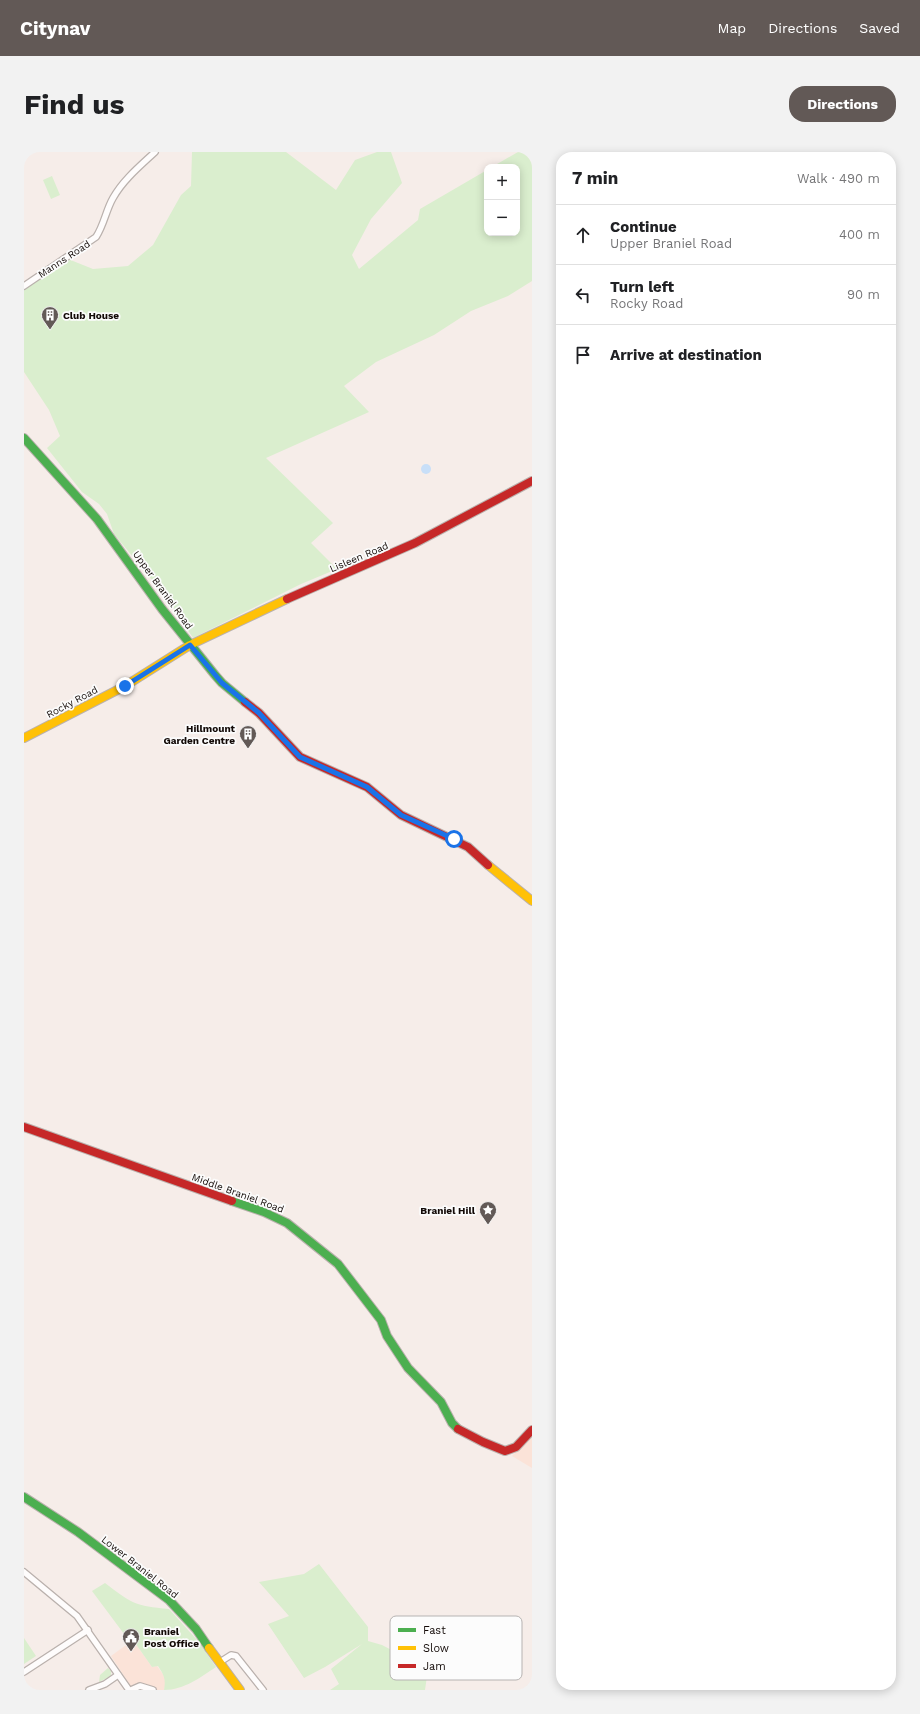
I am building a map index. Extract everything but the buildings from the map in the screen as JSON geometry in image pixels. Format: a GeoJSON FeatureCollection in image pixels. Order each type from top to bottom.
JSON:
{"type":"FeatureCollection","features":[{"type":"Feature","properties":{"kind":"street","name":"Manns Road"},"geometry":{"type":"LineString","coordinates":[[24,286],[96,237],[100,232],[112,199],[155,152]]}},
{"type":"Feature","properties":{"kind":"street","name":"Upper Braniel Road"},"geometry":{"type":"LineString","coordinates":[[24,438],[118,544],[162,609],[222,683],[259,713],[300,757],[367,787],[401,815],[468,846],[507,882],[532,901]]}},
{"type":"Feature","properties":{"kind":"street","name":"Lisleen Road"},"geometry":{"type":"LineString","coordinates":[[190,645],[284,600],[415,543],[532,480]]}},
{"type":"Feature","properties":{"kind":"street","name":"Rocky Road"},"geometry":{"type":"LineString","coordinates":[[24,738],[125,686],[190,645]]}},
{"type":"Feature","properties":{"kind":"street","name":"Middle Braniel Road"},"geometry":{"type":"LineString","coordinates":[[24,1126],[264,1212],[287,1223],[330,1256],[353,1281],[381,1320],[387,1336],[408,1368],[441,1402],[452,1423],[457,1428],[483,1442],[505,1451],[516,1447],[532,1430]]}},
{"type":"Feature","properties":{"kind":"street","name":"Lower Braniel Road"},"geometry":{"type":"LineString","coordinates":[[24,1497],[73,1528],[169,1600],[196,1629],[240,1690]]}},
{"type":"Feature","properties":{"kind":"street"},"geometry":{"type":"LineString","coordinates":[[24,1572],[77,1616],[130,1690],[140,1686],[153,1690]]}},
{"type":"Feature","properties":{"kind":"street"},"geometry":{"type":"LineString","coordinates":[[24,1672],[88,1630]]}},
{"type":"Feature","properties":{"kind":"street"},"geometry":{"type":"LineString","coordinates":[[220,1662],[231,1655],[239,1658],[263,1690]]}},
{"type":"Feature","properties":{"kind":"street"},"geometry":{"type":"LineString","coordinates":[[89,1690],[105,1684],[118,1675]]}},
{"type":"Feature","properties":{"kind":"shaded area"},"geometry":{"type":"Polygon","coordinates":[[[530,1437],[532,1438],[532,1468],[512,1456],[530,1437]]]}},
{"type":"Feature","properties":{"kind":"shaded area"},"geometry":{"type":"Polygon","coordinates":[[[133,1640],[152,1667],[157,1666],[165,1677],[166,1683],[164,1690],[133,1690],[111,1656],[133,1640]]]}},
{"type":"Feature","properties":{"kind":"green space"},"geometry":{"type":"Polygon","coordinates":[[[192,152],[286,152],[336,190],[355,160],[377,152],[391,152],[402,183],[371,219],[352,255],[359,269],[418,220],[420,209],[484,172],[484,236],[520,236],[520,164],[497,164],[518,152],[532,152],[532,281],[508,296],[471,311],[434,335],[376,362],[344,386],[369,412],[266,458],[333,523],[311,543],[337,569],[301,584],[193,638],[167,598],[114,534],[107,514],[99,504],[82,492],[47,448],[60,436],[49,410],[24,372],[24,289],[68,259],[93,269],[128,266],[153,245],[181,195],[191,186],[192,152]]]}},
{"type":"Feature","properties":{"kind":"green space"},"geometry":{"type":"Polygon","coordinates":[[[52,176],[60,195],[51,199],[43,180],[52,176]]]}},
{"type":"Feature","properties":{"kind":"green space"},"geometry":{"type":"Polygon","coordinates":[[[319,1564],[368,1627],[368,1641],[390,1649],[390,1680],[426,1680],[425,1690],[330,1690],[339,1684],[331,1669],[362,1644],[304,1678],[268,1624],[289,1616],[259,1582],[304,1574],[319,1564]]]}},
{"type":"Feature","properties":{"kind":"green space"},"geometry":{"type":"Polygon","coordinates":[[[105,1583],[121,1595],[141,1605],[169,1609],[198,1641],[216,1667],[198,1679],[185,1685],[178,1688],[164,1690],[164,1677],[158,1666],[152,1667],[133,1640],[130,1642],[92,1591],[105,1583]]]}},
{"type":"Feature","properties":{"kind":"green space"},"geometry":{"type":"Polygon","coordinates":[[[24,1638],[36,1656],[24,1664],[24,1638]]]}},
{"type":"Feature","properties":{"kind":"green space"},"geometry":{"type":"Polygon","coordinates":[[[108,1668],[111,1671],[111,1676],[99,1682],[100,1675],[108,1668]]]}},
{"type":"Feature","properties":{"kind":"water"},"geometry":{"type":"Polygon","coordinates":[[[424,464],[428,464],[430,465],[430,473],[424,474],[421,471],[421,467],[424,464]]]}},
{"type":"Feature","properties":{"kind":"traffic: fast"},"geometry":{"type":"LineString","coordinates":[[24,438],[97,519],[162,609],[215,675],[222,683],[245,702]]}},
{"type":"Feature","properties":{"kind":"traffic: fast"},"geometry":{"type":"LineString","coordinates":[[232,1201],[264,1212],[287,1223],[338,1264],[381,1320],[387,1336],[408,1368],[441,1402],[452,1423],[458,1429]]}},
{"type":"Feature","properties":{"kind":"traffic: fast"},"geometry":{"type":"LineString","coordinates":[[24,1497],[78,1532],[169,1600],[196,1629],[209,1648]]}},
{"type":"Feature","properties":{"kind":"traffic: slow"},"geometry":{"type":"LineString","coordinates":[[24,738],[125,686],[190,645],[287,599]]}},
{"type":"Feature","properties":{"kind":"traffic: slow"},"geometry":{"type":"LineString","coordinates":[[488,865],[532,901]]}},
{"type":"Feature","properties":{"kind":"traffic: slow"},"geometry":{"type":"LineString","coordinates":[[209,1648],[240,1690]]}},
{"type":"Feature","properties":{"kind":"traffic: jam"},"geometry":{"type":"LineString","coordinates":[[287,599],[415,543],[532,481]]}},
{"type":"Feature","properties":{"kind":"traffic: jam"},"geometry":{"type":"LineString","coordinates":[[245,702],[259,713],[300,757],[367,787],[401,815],[468,847],[488,865]]}},
{"type":"Feature","properties":{"kind":"traffic: jam"},"geometry":{"type":"LineString","coordinates":[[24,1127],[232,1201]]}},
{"type":"Feature","properties":{"kind":"traffic: jam"},"geometry":{"type":"LineString","coordinates":[[458,1429],[505,1451],[516,1447],[532,1430]]}},
{"type":"Feature","properties":{"kind":"place","name":"Club House"},"geometry":{"type":"Point","coordinates":[50,330]}},
{"type":"Feature","properties":{"kind":"place","name":"Hillmount Garden Centre"},"geometry":{"type":"Point","coordinates":[248,749]}},
{"type":"Feature","properties":{"kind":"place","name":"Braniel Hill"},"geometry":{"type":"Point","coordinates":[488,1225]}},
{"type":"Feature","properties":{"kind":"place","name":"Braniel Post Office"},"geometry":{"type":"Point","coordinates":[131,1652]}},
{"type":"Feature","properties":{"kind":"route"},"geometry":{"type":"LineString","coordinates":[[125,686],[190,645],[222,683],[259,713],[292,751],[300,757],[367,787],[401,815],[413,822],[454,839]]}}]}
